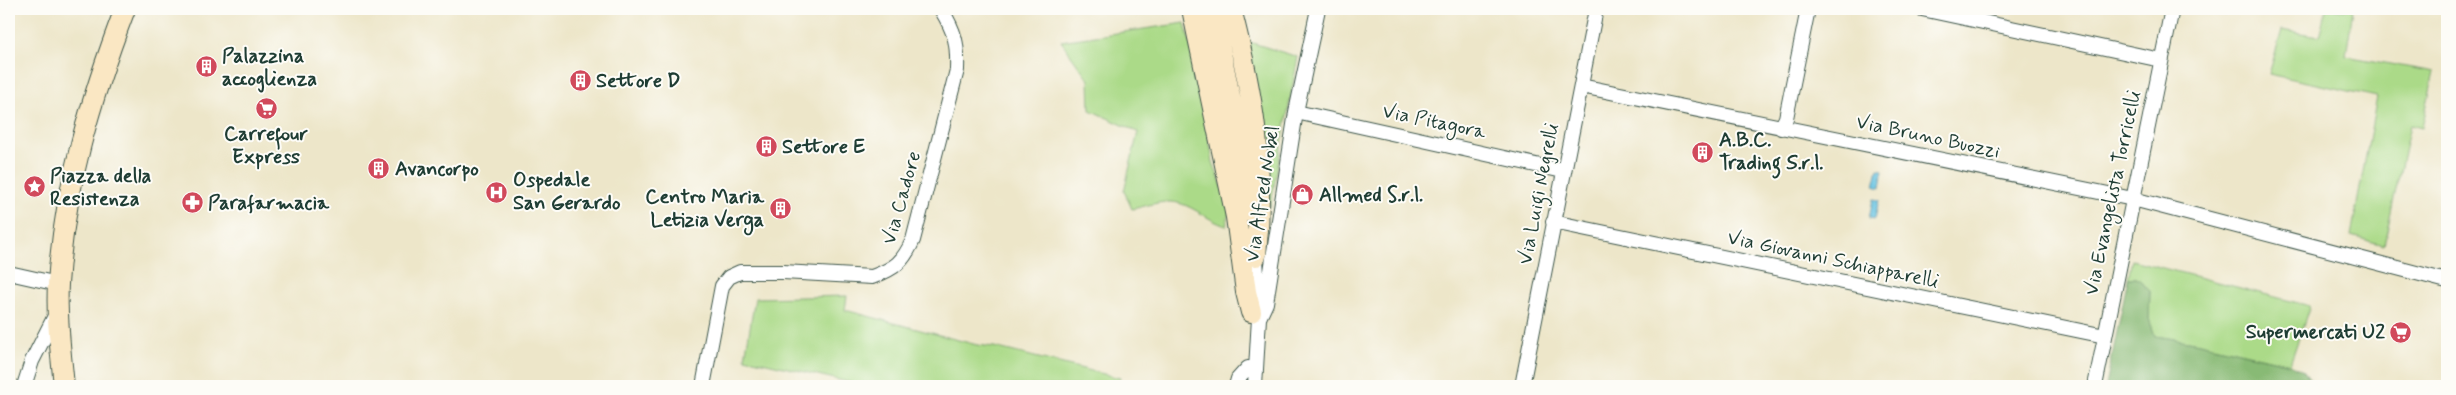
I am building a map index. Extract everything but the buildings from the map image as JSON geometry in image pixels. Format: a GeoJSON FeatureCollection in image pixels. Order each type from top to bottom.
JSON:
{"type":"FeatureCollection","features":[{"type":"Feature","properties":{"kind":"street"},"geometry":{"type":"LineString","coordinates":[[64,386],[61,362],[58,284],[67,208],[80,143],[94,94],[126,9]]}},
{"type":"Feature","properties":{"kind":"street","name":"Via Cadore"},"geometry":{"type":"LineString","coordinates":[[703,386],[722,286],[729,277],[740,272],[783,272],[872,277],[886,272],[903,261],[913,240],[957,70],[958,44],[953,28],[941,9]]}},
{"type":"Feature","properties":{"kind":"street"},"geometry":{"type":"LineString","coordinates":[[1192,9],[1236,217],[1246,292],[1255,315]]}},
{"type":"Feature","properties":{"kind":"street"},"geometry":{"type":"LineString","coordinates":[[1212,9],[1228,81],[1243,175],[1251,210],[1256,256]]}},
{"type":"Feature","properties":{"kind":"street"},"geometry":{"type":"LineString","coordinates":[[1231,9],[1250,88],[1258,140],[1260,207],[1256,256],[1255,315]]}},
{"type":"Feature","properties":{"kind":"street","name":"Via Alfred Nobel"},"geometry":{"type":"LineString","coordinates":[[1246,386],[1255,315],[1266,303],[1281,218],[1296,112],[1318,9]]}},
{"type":"Feature","properties":{"kind":"street","name":"Via Luigi Negrelli"},"geometry":{"type":"LineString","coordinates":[[1522,386],[1596,9]]}},
{"type":"Feature","properties":{"kind":"street"},"geometry":{"type":"LineString","coordinates":[[1781,128],[1786,118],[1808,9]]}},
{"type":"Feature","properties":{"kind":"street"},"geometry":{"type":"LineString","coordinates":[[1922,9],[2161,60]]}},
{"type":"Feature","properties":{"kind":"street","name":"Via Evangelista Torricelli"},"geometry":{"type":"LineString","coordinates":[[2095,386],[2172,9]]}},
{"type":"Feature","properties":{"kind":"street","name":"Via Bruno Buozzi"},"geometry":{"type":"LineString","coordinates":[[1581,86],[2133,199],[2447,281]]}},
{"type":"Feature","properties":{"kind":"street","name":"Via Pitagora"},"geometry":{"type":"LineString","coordinates":[[1296,112],[1564,171]]}},
{"type":"Feature","properties":{"kind":"street"},"geometry":{"type":"LineString","coordinates":[[1243,175],[1255,315]]}},
{"type":"Feature","properties":{"kind":"street","name":"Via Giovanni Schiapparelli"},"geometry":{"type":"LineString","coordinates":[[1553,222],[2105,336]]}},
{"type":"Feature","properties":{"kind":"street"},"geometry":{"type":"LineString","coordinates":[[9,273],[58,284]]}},
{"type":"Feature","properties":{"kind":"street"},"geometry":{"type":"LineString","coordinates":[[24,386],[32,361],[58,308]]}},
{"type":"Feature","properties":{"kind":"street","name":"Via Alfred Nobel"},"geometry":{"type":"LineString","coordinates":[[1255,315],[1255,386]]}},
{"type":"Feature","properties":{"kind":"street"},"geometry":{"type":"LineString","coordinates":[[32,361],[45,356],[61,362]]}},
{"type":"Feature","properties":{"kind":"street"},"geometry":{"type":"LineString","coordinates":[[1236,386],[1238,378],[1248,368]]}},
{"type":"Feature","properties":{"kind":"green space"},"geometry":{"type":"Polygon","coordinates":[[[2326,9],[2353,9],[2346,56],[2434,72],[2422,128],[2410,125],[2384,245],[2351,236],[2377,97],[2269,74],[2282,30],[2319,36],[2326,9]]]}},
{"type":"Feature","properties":{"kind":"green space"},"geometry":{"type":"Polygon","coordinates":[[[1185,23],[1200,84],[1213,162],[1230,208],[1226,226],[1176,202],[1159,203],[1132,209],[1124,191],[1138,132],[1090,110],[1089,80],[1061,41],[1185,23]]]}},
{"type":"Feature","properties":{"kind":"green space"},"geometry":{"type":"Polygon","coordinates":[[[1246,41],[1298,57],[1270,208],[1266,189],[1246,41]]]}},
{"type":"Feature","properties":{"kind":"green space"},"geometry":{"type":"Polygon","coordinates":[[[2132,260],[2310,306],[2290,364],[2200,343],[2155,336],[2149,319],[2150,290],[2137,278],[2128,278],[2132,260]]]}},
{"type":"Feature","properties":{"kind":"green space"},"geometry":{"type":"Polygon","coordinates":[[[2128,278],[2137,278],[2150,290],[2149,319],[2155,336],[2200,343],[2290,364],[2303,371],[2315,386],[2106,386],[2128,278]]]}},
{"type":"Feature","properties":{"kind":"green space"},"geometry":{"type":"Polygon","coordinates":[[[847,296],[845,310],[977,345],[994,347],[1120,378],[1118,386],[852,386],[852,383],[745,358],[755,298],[847,296]]]}},
{"type":"Feature","properties":{"kind":"water"},"geometry":{"type":"Polygon","coordinates":[[[1878,169],[1883,170],[1880,188],[1874,186],[1878,169]]]}},
{"type":"Feature","properties":{"kind":"water"},"geometry":{"type":"Polygon","coordinates":[[[1873,199],[1879,200],[1875,219],[1869,218],[1873,199]]]}},
{"type":"Feature","properties":{"kind":"place","name":"Palazzina accoglienza"},"geometry":{"type":"Point","coordinates":[206,67]}},
{"type":"Feature","properties":{"kind":"place","name":"Settore D"},"geometry":{"type":"Point","coordinates":[580,81]}},
{"type":"Feature","properties":{"kind":"place","name":"Carrefour Express"},"geometry":{"type":"Point","coordinates":[266,108]}},
{"type":"Feature","properties":{"kind":"place","name":"Settore E"},"geometry":{"type":"Point","coordinates":[766,147]}},
{"type":"Feature","properties":{"kind":"place","name":"A.B.C. Trading S.r.l."},"geometry":{"type":"Point","coordinates":[1703,152]}},
{"type":"Feature","properties":{"kind":"place","name":"Avancorpo"},"geometry":{"type":"Point","coordinates":[379,169]}},
{"type":"Feature","properties":{"kind":"place","name":"Piazza della Resistenza"},"geometry":{"type":"Point","coordinates":[34,187]}},
{"type":"Feature","properties":{"kind":"place","name":"Ospedale San Gerardo"},"geometry":{"type":"Point","coordinates":[497,192]}},
{"type":"Feature","properties":{"kind":"place","name":"Allmed S.r.l."},"geometry":{"type":"Point","coordinates":[1303,195]}},
{"type":"Feature","properties":{"kind":"place","name":"Parafarmacia"},"geometry":{"type":"Point","coordinates":[192,203]}},
{"type":"Feature","properties":{"kind":"place","name":"Centro Maria Letizia Verga"},"geometry":{"type":"Point","coordinates":[780,208]}},
{"type":"Feature","properties":{"kind":"place","name":"Supermercati U2"},"geometry":{"type":"Point","coordinates":[2401,332]}}]}
